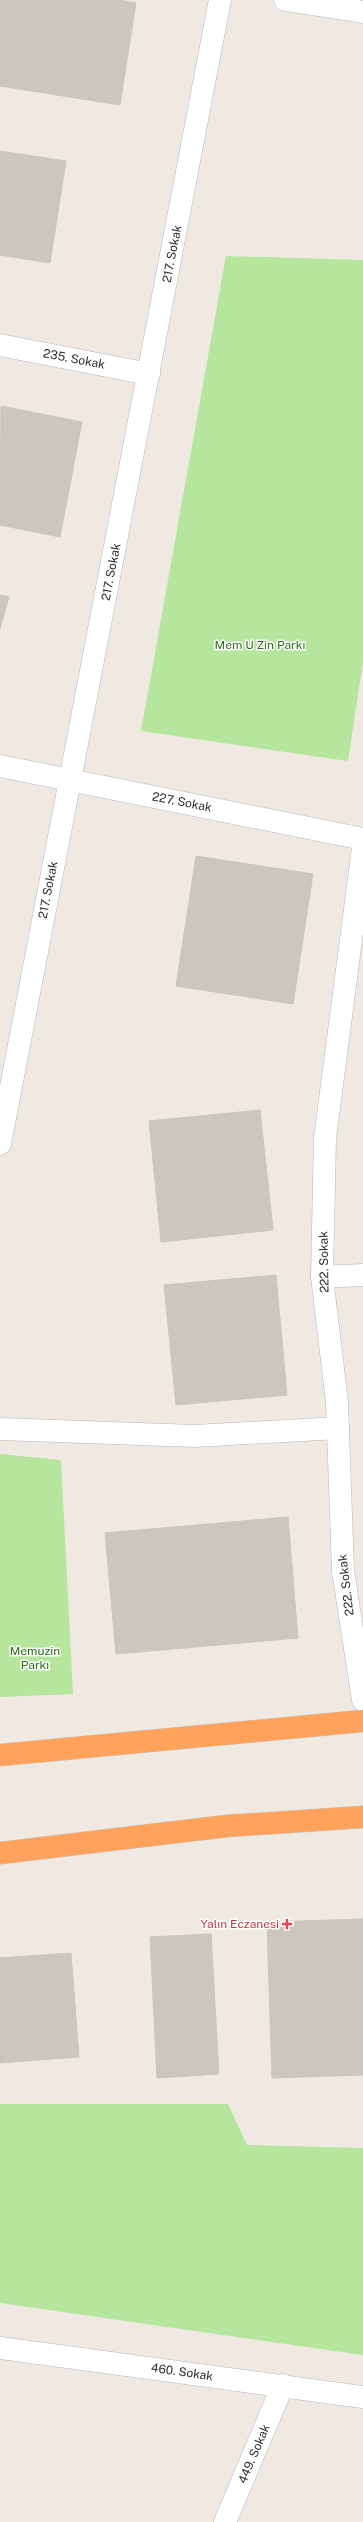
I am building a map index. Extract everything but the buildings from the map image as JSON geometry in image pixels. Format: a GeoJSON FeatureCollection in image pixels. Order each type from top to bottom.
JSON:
{"type":"FeatureCollection","features":[{"type":"Feature","properties":{"kind":"highway"},"geometry":{"type":"LineString","coordinates":[[0,1755],[363,1721]]}},
{"type":"Feature","properties":{"kind":"highway"},"geometry":{"type":"LineString","coordinates":[[0,1853],[227,1826],[363,1817]]}},
{"type":"Feature","properties":{"kind":"street","name":"217. Sokak"},"geometry":{"type":"LineString","coordinates":[[0,1144],[220,0]]}},
{"type":"Feature","properties":{"kind":"street"},"geometry":{"type":"LineString","coordinates":[[285,0],[363,12]]}},
{"type":"Feature","properties":{"kind":"street","name":"235. Sokak"},"geometry":{"type":"LineString","coordinates":[[0,345],[149,374]]}},
{"type":"Feature","properties":{"kind":"street","name":"227. Sokak"},"geometry":{"type":"LineString","coordinates":[[0,766],[363,839]]}},
{"type":"Feature","properties":{"kind":"street","name":"222. Sokak"},"geometry":{"type":"LineString","coordinates":[[363,848],[324,1138],[322,1277],[338,1402],[343,1571],[363,1700]]}},
{"type":"Feature","properties":{"kind":"street"},"geometry":{"type":"LineString","coordinates":[[322,1277],[363,1276]]}},
{"type":"Feature","properties":{"kind":"street"},"geometry":{"type":"LineString","coordinates":[[0,1429],[195,1436],[338,1428]]}},
{"type":"Feature","properties":{"kind":"street","name":"460. Sokak"},"geometry":{"type":"LineString","coordinates":[[0,2348],[363,2397]]}},
{"type":"Feature","properties":{"kind":"street","name":"449. Sokak"},"geometry":{"type":"LineString","coordinates":[[225,2522],[283,2385]]}},
{"type":"Feature","properties":{"kind":"green space","name":"Mem U Zin Parkı"},"geometry":{"type":"Polygon","coordinates":[[[226,256],[363,260],[363,662],[348,761],[141,731],[226,256]]]}},
{"type":"Feature","properties":{"kind":"green space","name":"Memuzin Parkı"},"geometry":{"type":"Polygon","coordinates":[[[0,1454],[61,1460],[73,1694],[0,1697],[0,1454]]]}},
{"type":"Feature","properties":{"kind":"green space"},"geometry":{"type":"Polygon","coordinates":[[[0,2104],[228,2104],[247,2145],[363,2148],[363,2355],[0,2303],[0,2104]]]}},
{"type":"Feature","properties":{"kind":"place","name":"Yalın Eczanesi"},"geometry":{"type":"Point","coordinates":[287,1924]}}]}
